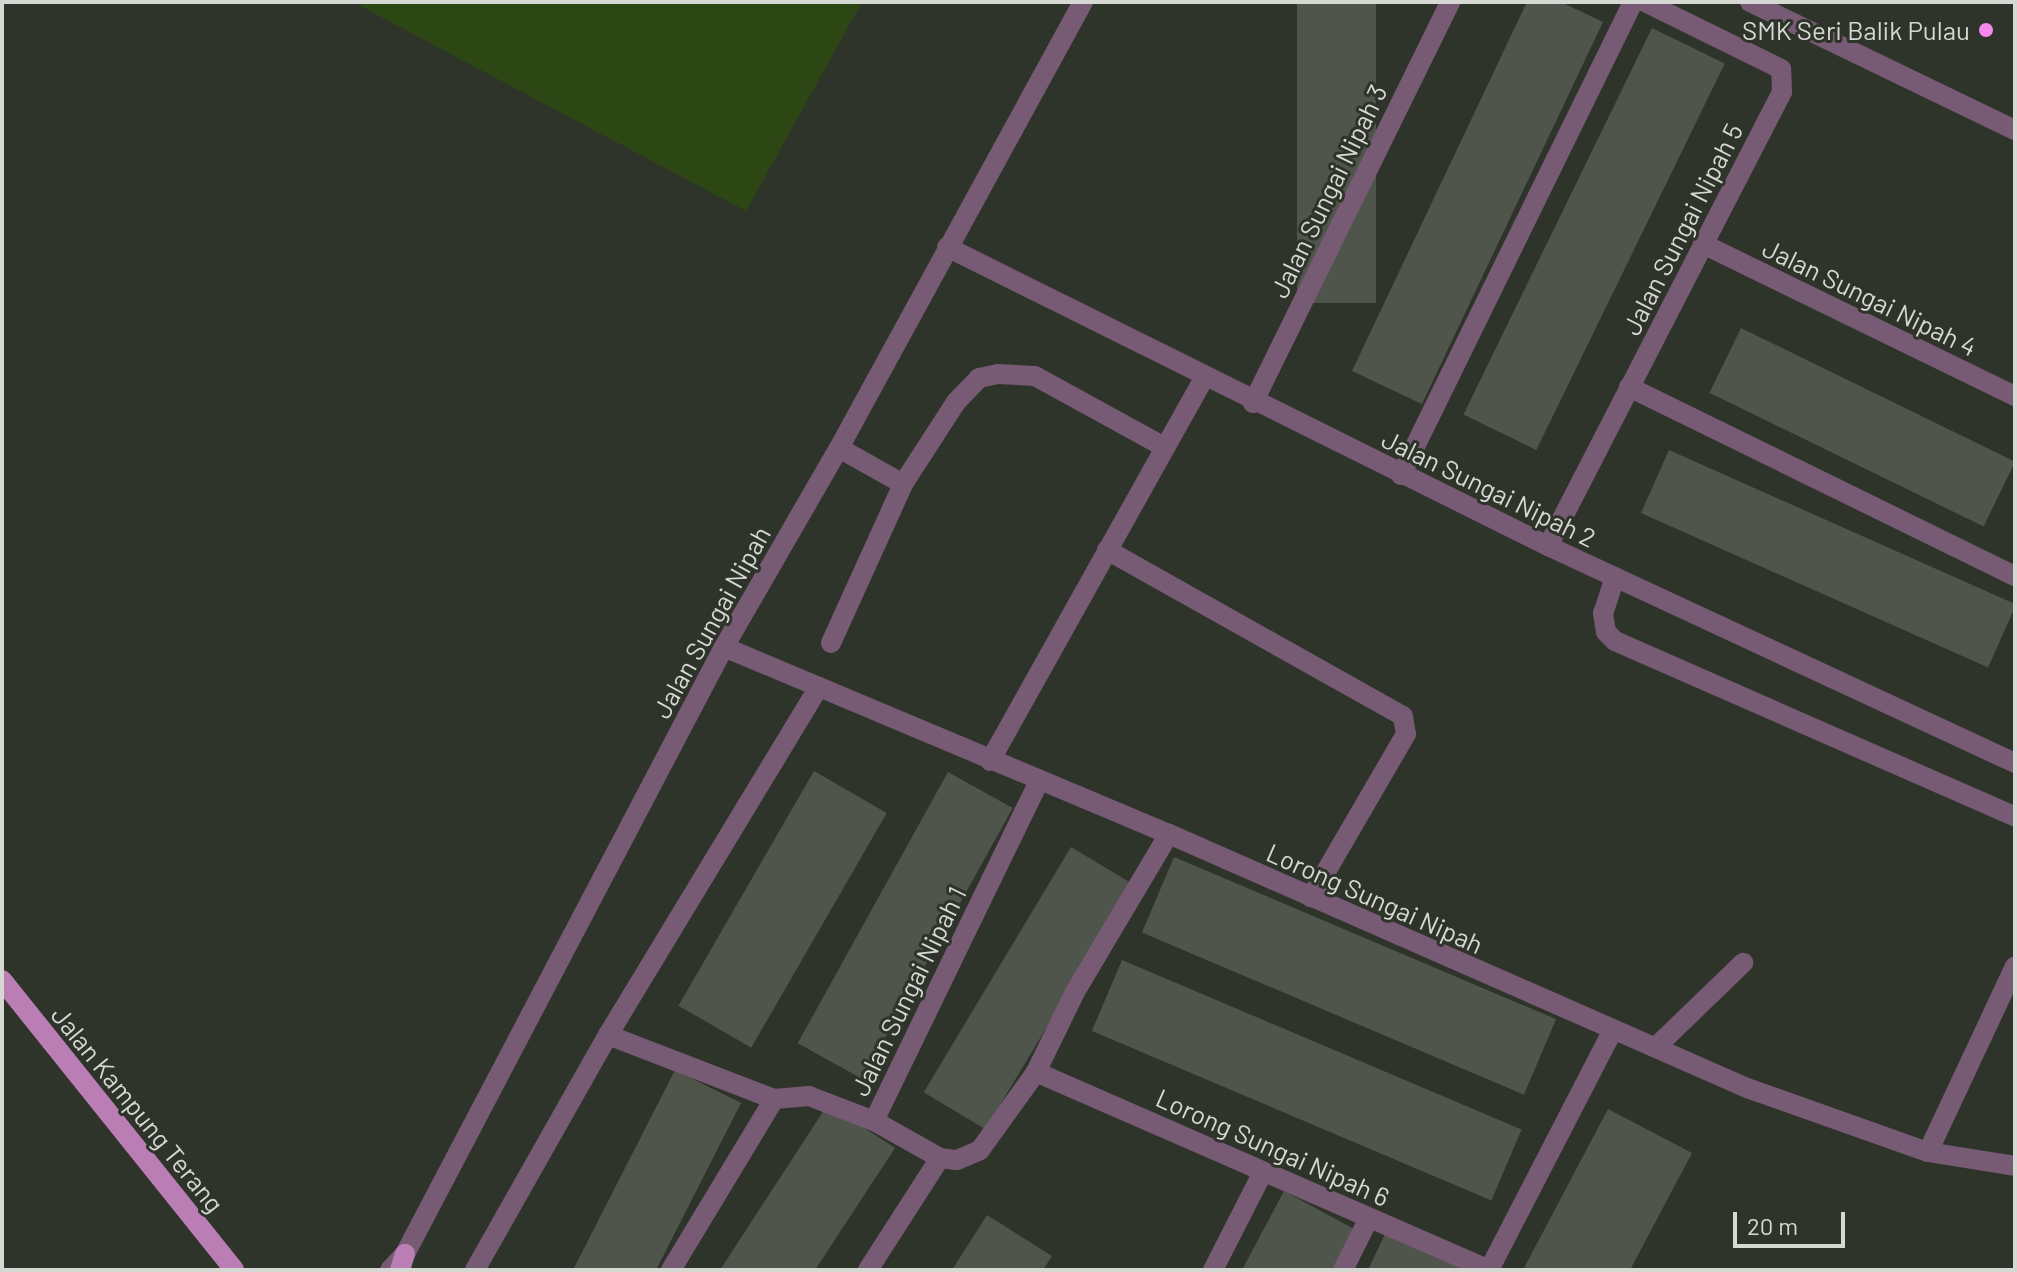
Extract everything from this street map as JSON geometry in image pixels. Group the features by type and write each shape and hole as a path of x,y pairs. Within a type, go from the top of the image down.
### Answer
{"main road":[{"name":"Jalan Kampung Terang","path":"5,991 234,1270"}],"street":[{"name":"Jalan Sungai Nipah","path":"390,1270 403,1262 724,647 839,448 1083,2"},
{"name":"Jalan Sungai Nipah 3","path":"1253,403 1450,2"},
{"path":"1401,475 1633,2"},
{"name":"Jalan Sungai Nipah 5","path":"1548,546 1782,92 1781,69 1645,2"},
{"path":"1750,2 2015,130"},
{"name":"Jalan Sungai Nipah 4","path":"1703,244 2015,396"},
{"name":"Jalan Sungai Nipah 2","path":"947,247 1401,475 2015,763"},
{"path":"831,643 903,484 970,384 998,374 1035,376 1164,447"},
{"path":"990,761 1204,378"},
{"path":"1629,387 2015,576"},
{"path":"839,448 903,484"},
{"path":"1107,550 1403,716 1406,734 1311,897"},
{"path":"1615,577 1603,613 1606,632 1615,641 2015,817"},
{"name":"Lorong Sungai Nipah","path":"724,647 1038,783 1169,834 1612,1032 1657,1046 1747,1088 1928,1152 2015,1166"},
{"path":"475,1270 608,1035 819,687"},
{"name":"Jalan Sungai Nipah 1","path":"940,1158 874,1121 1038,783"},
{"path":"868,1270 940,1158 957,1160 980,1150 1036,1072 1075,992 1169,834"},
{"path":"1657,1046 1743,963"},
{"path":"1928,1152 2015,966"},
{"path":"1489,1270 1612,1032"},
{"path":"608,1035 774,1099 809,1096 874,1121"},
{"name":"Lorong Sungai Nipah 6","path":"1036,1072 1489,1270"},
{"path":"671,1270 774,1099"},
{"path":"1213,1270 1263,1172"},
{"path":"1343,1270 1369,1218"}],"green space":[{"path":"353,2 862,2 746,211"}],"building":[{"path":"1297,2 1376,2 1376,303 1297,303"},
{"path":"1527,2 1561,2 1603,22 1422,404 1352,371"},
{"path":"1652,28 1725,64 1536,450 1464,414"},
{"path":"1741,328 2015,462 1984,526 1709,393"},
{"path":"1669,450 2015,604 1988,668 1641,513"},
{"path":"814,771 887,813 751,1048 678,1006"},
{"path":"948,772 1013,808 862,1079 798,1043"},
{"path":"1071,847 1133,884 985,1129 924,1092"},
{"path":"1174,857 1556,1019 1524,1095 1142,932"},
{"path":"1122,960 1521,1130 1491,1200 1092,1031"},
{"path":"675,1070 741,1103 656,1270 573,1270"},
{"path":"828,1104 895,1148 815,1270 720,1270"},
{"path":"1608,1109 1692,1153 1630,1270 1523,1270"},
{"path":"1284,1191 1354,1229 1333,1270 1242,1270"},
{"path":"987,1215 1052,1256 1043,1270 952,1270"},
{"path":"1387,1230 1459,1266 1457,1270 1368,1270"}],"place":[{"name":"SMK Seri Balik Pulau","path":"1986,30"}]}
